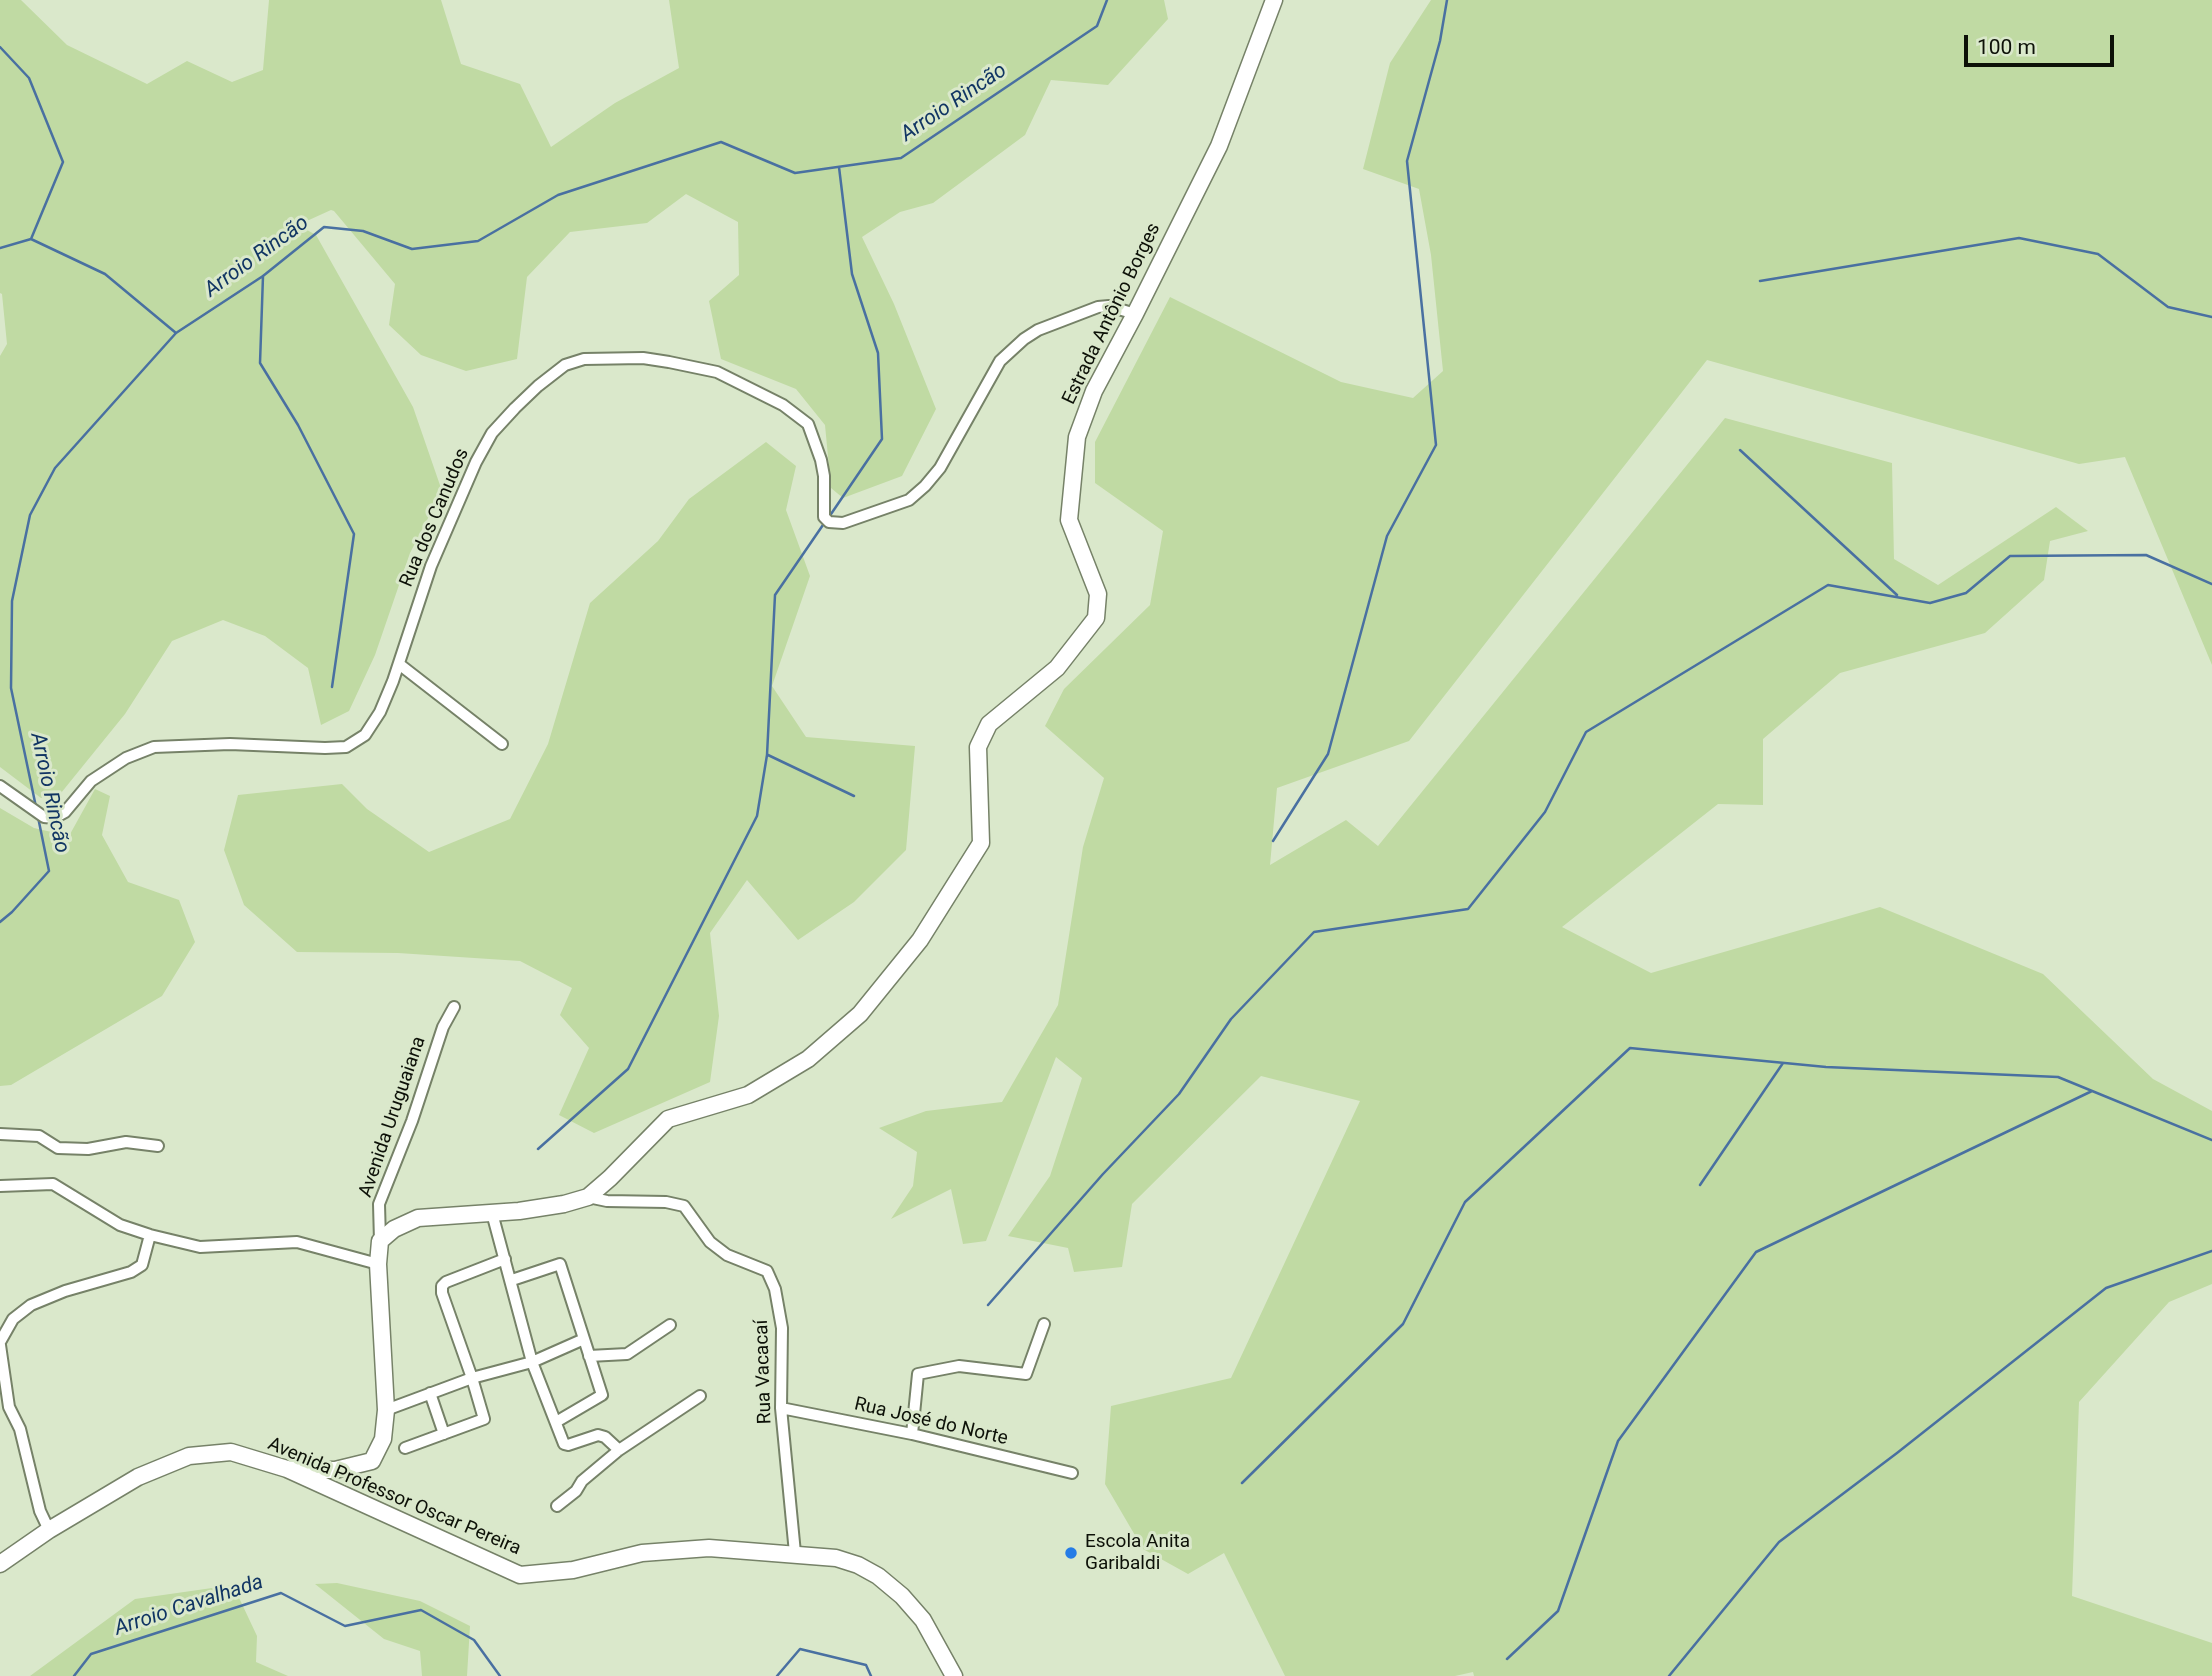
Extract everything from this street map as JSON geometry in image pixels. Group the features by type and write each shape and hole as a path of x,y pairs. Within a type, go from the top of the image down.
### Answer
{"street":[{"name":"Estrada Antônio Borges","path":"380,1241 394,1229 418,1218 553,1206 588,1197 668,1119 748,1095 808,1059 860,1014 920,940 981,843 978,747 989,724 1056,668 1096,618 1098,594 1069,520 1077,437 1094,391 1219,146 1274,0"},
{"name":"Rua dos Canudos","path":"0,786 44,817 54,818 65,812 90,781 126,758 155,747 230,744 346,747 365,735 380,712 399,664 431,566 476,461 492,433 515,408 565,365 584,359 643,358 669,362 718,372 783,405 808,424 824,477 824,517 835,524 909,500 925,486 940,468 1000,361 1024,339 1038,330 1098,307 1110,306 1135,314"},
{"path":"399,664 502,744"},
{"name":"Avenida Uruguaiana","path":"380,1241 379,1204 412,1121 443,1027 454,1007"},
{"path":"0,1134 38,1136 58,1149 88,1149 126,1142 158,1146"},
{"path":"0,1186 53,1184 120,1225 150,1236 200,1247 297,1242 377,1265"},
{"name":"Rua Vacacaí","path":"588,1197 607,1201 666,1202 684,1206 710,1242 727,1255 767,1271 775,1289 782,1328 781,1408 794,1553"},
{"path":"492,1213 532,1362 566,1445 598,1435 605,1437 619,1450"},
{"path":"49,1530 40,1511 20,1429 9,1407 0,1344 13,1319 31,1305 65,1291 131,1272 142,1265 150,1236"},
{"path":"287,1469 335,1470 372,1461 383,1439 386,1410 377,1265 380,1241"},
{"path":"405,1448 484,1419 442,1293 442,1286 446,1282 505,1259"},
{"path":"512,1280 560,1265 602,1395 556,1422"},
{"path":"912,1434 918,1374 959,1366 1026,1374 1044,1324"},
{"path":"589,1356 627,1354 670,1325"},
{"path":"386,1410 472,1378 532,1362 584,1339"},
{"path":"430,1393 444,1434"},
{"path":"557,1506 619,1450 700,1396"},
{"name":"Rua José do Norte","path":"781,1408 912,1434 1072,1473"},
{"name":"Avenida Professor Oscar Pereira","path":"0,1564 49,1530 138,1477 189,1456 231,1452 287,1469 520,1575 573,1570 642,1553 709,1548 836,1558 858,1565 878,1576 902,1596 923,1620 954,1676"}],"green space":[{"path":"0,0 21,0 67,45 147,84 187,61 232,82 263,70 269,0 441,0 461,64 520,84 551,147 615,103 679,68 669,0 1164,0 1168,19 1108,85 1051,80 1025,135 933,203 900,212 862,237 894,304 936,409 902,476 843,498 831,488 825,425 796,389 721,359 709,301 739,275 738,222 686,194 647,223 570,232 527,277 517,359 466,371 421,355 389,325 395,284 334,211 298,225 316,235 413,407 442,491 410,553 375,655 349,711 321,725 308,668 265,636 223,620 172,641 125,714 61,793 41,798 0,767 0,356 7,344 0,293"},
{"path":"1431,0 2212,0 2212,665 2125,457 2079,464 1707,360 1409,741 1277,788 1270,865 1346,820 1378,846 1725,418 1892,463 1894,559 1938,585 2056,507 2088,531 2050,541 2044,580 1985,633 1840,673 1763,739 1763,805 1718,804 1562,927 1651,973 1880,907 2043,974 2153,1079 2212,1111 2212,1284 2169,1302 2079,1402 2072,1596 2212,1643 2212,1676 1474,1676 1473,1672 1455,1676 1285,1676 1224,1553 1188,1574 1143,1549 1105,1484 1111,1406 1231,1378 1360,1101 1261,1076 1132,1204 1122,1267 1074,1272 1068,1248 1008,1236 1050,1176 1082,1078 1056,1057 986,1241 963,1244 951,1189 891,1219 913,1186 917,1152 879,1128 926,1111 1002,1102 1058,1005 1083,847 1104,778 1045,726 1064,689 1150,605 1163,531 1095,483 1095,442 1170,297 1341,382 1413,398 1443,371 1431,255 1419,189 1363,169 1390,63"},
{"path":"766,442 796,466 786,510 810,576 772,686 806,737 915,746 906,850 854,902 798,940 747,880 710,933 719,1016 710,1082 594,1133 559,1115 589,1048 560,1015 572,988 520,961 398,953 297,952 244,905 224,850 238,795 342,784 367,809 429,852 510,819 548,744 590,603 658,541 689,499"},
{"path":"95,789 110,796 102,835 128,882 179,900 195,942 162,996 11,1085 0,1086 0,808 34,828 69,836"},
{"path":"337,1583 420,1601 470,1626 467,1676 422,1676 420,1651 384,1639 315,1584"},
{"path":"233,1585 257,1636 256,1662 288,1676 30,1676 135,1599"}],"waterway":[{"name":"Arroio Rincão","path":"36,807 11,688 12,601 30,515 55,468 176,333 263,276 324,227 363,231 412,249 478,241 558,195 721,142 795,173 901,158 1097,26 1107,0"},
{"path":"1273,841 1328,754 1387,536 1436,445 1407,161 1440,41 1447,0"},
{"path":"0,47 29,78 63,162 31,239"},
{"path":"829,517 882,439 878,353 852,274 839,167"},
{"path":"1760,281 2019,238 2098,254 2168,307 2212,317"},
{"path":"0,248 31,239 105,274 176,333"},
{"path":"263,276 260,363 298,425 354,534 332,687"},
{"path":"1740,450 1897,595"},
{"path":"538,1149 628,1069 757,816 767,755 775,595 825,522"},
{"path":"988,1305 1103,1174 1179,1094 1231,1019 1314,932 1468,909 1545,812 1586,732 1828,585 1930,603 1966,593 2010,556 2146,555 2212,584"},
{"path":"768,755 854,796"},
{"name":"Arroio Rincão","path":"0,922 49,871 38,817"},
{"path":"1242,1483 1403,1324 1465,1202 1630,1048 1826,1067 2058,1077 2212,1140"},
{"path":"1700,1185 1783,1063"},
{"path":"1507,1659 1558,1611 1618,1441 1756,1252 2092,1091"},
{"path":"1669,1676 1779,1542 2106,1288 2212,1251"},
{"name":"Arroio Cavalhada","path":"74,1676 91,1654 281,1593 345,1626 421,1610 474,1640 500,1676"},
{"name":"Arroio Cavalhada","path":"777,1676 800,1649 866,1665 871,1676"}],"place":[{"name":"Escola Anita Garibaldi","path":"1071,1553"}]}
